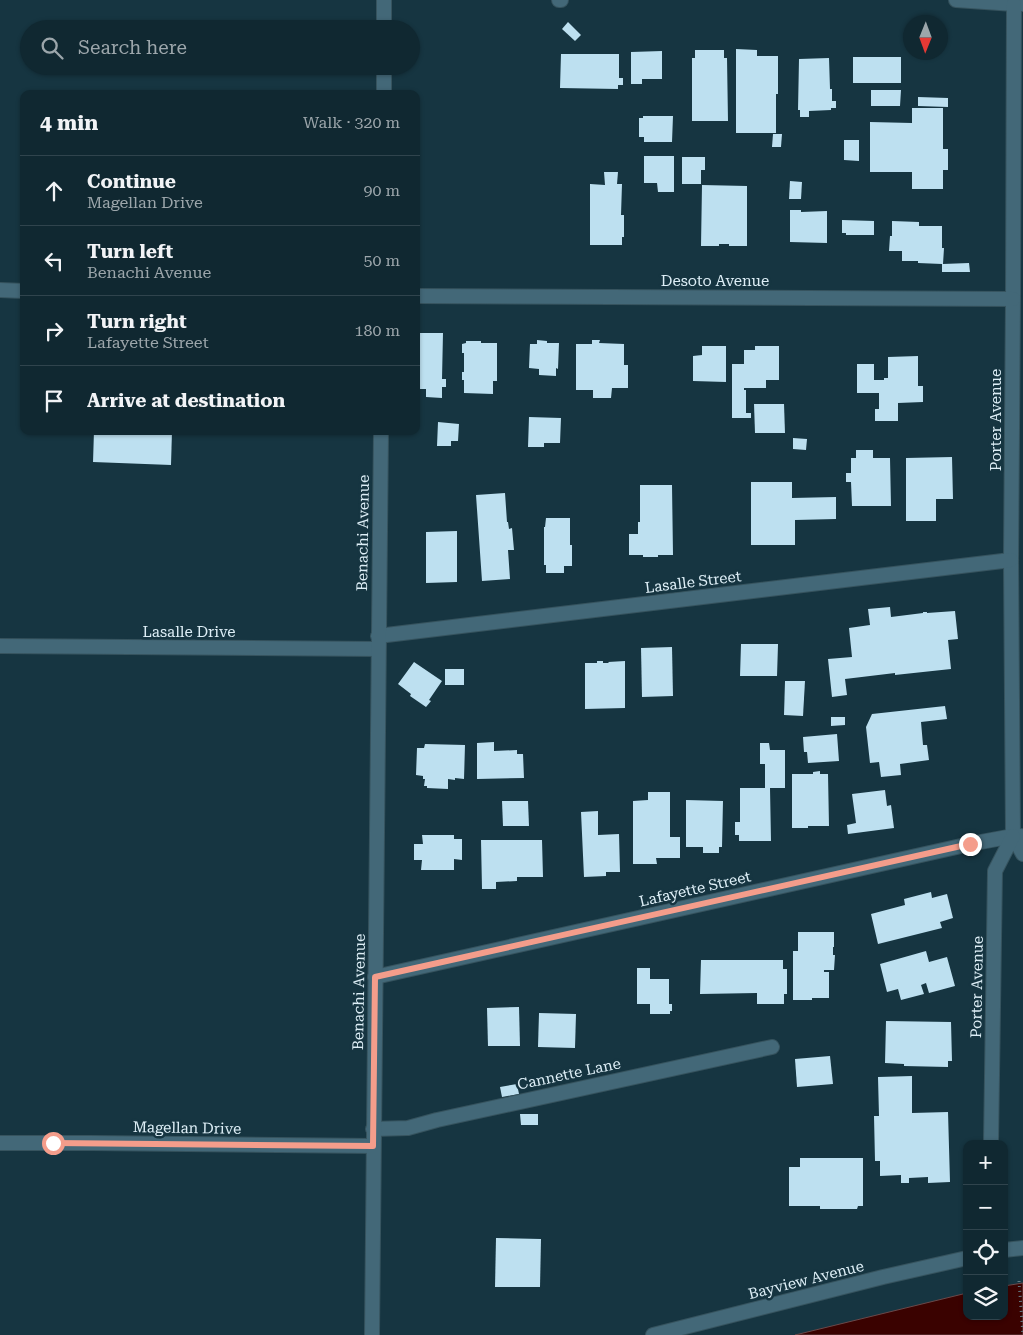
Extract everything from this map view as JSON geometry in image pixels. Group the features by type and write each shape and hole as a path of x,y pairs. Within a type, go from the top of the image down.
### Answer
{"street":[{"path":"384,0 384,20"},
{"path":"956,0 1019,4"},
{"name":"Porter Avenue","path":"1019,4 1018,218 1013,299 1017,526 1011,560 1018,836 1023,854"},
{"path":"384,75 384,90"},
{"path":"0,290 20,291"},
{"name":"Desoto Avenue","path":"420,296 1013,299"},
{"name":"Benachi Avenue","path":"372,1335 381,435"},
{"name":"Lasalle Street","path":"378,642 1011,560"},
{"name":"Lasalle Drive","path":"0,646 124,648 378,642"},
{"name":"Porter Avenue","path":"992,1140 995,871 1018,836"},
{"name":"Lafayette Street","path":"375,977 1018,836"},
{"name":"Cannette Lane","path":"373,1129 408,1128 772,1046"},
{"name":"Magellan Drive","path":"0,1143 373,1146"},
{"path":"1008,1250 1023,1248"},
{"name":"Bayview Avenue","path":"653,1335 963,1259"}],"path":[{"path":"1018,1281 1023,1335"}],"shaded area":[{"path":"1023,1283 1023,1335 795,1335 963,1294 963,1320 1008,1320 1008,1285"}],"building":[{"path":"568,22 581,35 575,41 562,29"},
{"path":"736,49 757,50 757,56 778,56 776,133 736,133"},
{"path":"695,50 724,50 724,58 727,58 728,121 692,121 692,58 695,58"},
{"path":"662,51 662,79 642,79 642,84 631,84 631,52"},
{"path":"561,54 619,54 619,78 623,78 623,85 618,85 618,89 560,88"},
{"path":"853,57 901,57 901,83 853,83"},
{"path":"829,58 830,89 832,89 832,101 836,101 836,108 809,111 809,117 800,117 800,110 798,110 799,59"},
{"path":"871,90 901,90 900,106 871,106"},
{"path":"918,97 948,98 948,107 918,106"},
{"path":"912,108 943,108 943,149 948,149 948,170 943,170 943,189 912,189 912,172 870,172 870,122 912,123"},
{"path":"643,116 673,116 672,142 644,142 644,137 639,137 639,118 643,118"},
{"path":"773,134 782,134 781,147 772,147"},
{"path":"844,140 859,140 859,161 844,160"},
{"path":"644,156 674,156 674,192 658,192 657,183 644,183"},
{"path":"682,157 705,157 705,170 701,170 701,184 682,184"},
{"path":"604,172 618,172 617,184 622,184 621,215 624,215 624,237 622,237 622,245 590,245 590,184 605,185"},
{"path":"790,181 802,182 801,199 789,199"},
{"path":"702,185 747,186 747,246 719,244 719,246 701,246"},
{"path":"790,210 801,210 801,212 827,211 827,243 790,242"},
{"path":"842,220 874,221 874,235 846,235 846,233 842,233"},
{"path":"892,221 919,222 919,226 942,226 943,264 969,263 970,272 942,272 942,264 902,261 902,251 889,251"},
{"path":"420,333 443,333 442,379 446,379 446,387 442,387 442,398 426,397 426,389 420,389"},
{"path":"537,340 547,341 547,343 559,343 556,376 539,375 539,369 529,368 530,344 537,344"},
{"path":"592,340 600,340 599,343 624,344 624,365 628,365 628,388 612,388 611,398 593,398 593,390 576,390 576,344 592,344"},
{"path":"466,341 497,343 497,381 493,381 493,394 464,393 462,372 464,372 464,353 462,353 462,344 466,343"},
{"path":"702,346 726,346 726,382 693,381 693,356 702,355"},
{"path":"755,346 779,346 779,380 766,380 766,388 744,388 746,390 746,413 751,413 751,418 732,418 732,364 744,364 744,350 755,350"},
{"path":"918,356 918,386 923,386 923,402 898,403 898,421 875,421 875,409 879,409 879,393 857,393 857,364 874,364 874,380 884,380 884,378 888,378 888,357"},
{"path":"754,404 784,404 785,433 755,433"},
{"path":"529,417 561,418 560,443 544,443 544,447 528,447"},
{"path":"438,422 459,424 458,441 451,441 451,446 437,446"},
{"path":"94,435 172,435 171,465 93,462"},
{"path":"793,438 807,439 806,450 793,449"},
{"path":"856,450 873,450 873,458 890,458 891,506 852,506 851,482 846,482 846,473 851,473 851,458 856,458"},
{"path":"952,457 953,499 936,499 936,521 906,521 906,458"},
{"path":"751,482 792,482 792,498 836,497 836,519 795,520 795,545 751,545"},
{"path":"640,485 672,485 673,555 643,557 643,555 629,555 629,534 638,534 638,522 640,522"},
{"path":"505,493 507,522 509,529 512,528 514,550 508,550 510,579 482,581 476,495"},
{"path":"546,518 570,518 572,566 564,566 564,573 546,573 546,565 544,565 544,527"},
{"path":"457,531 457,582 426,583 426,532"},
{"path":"890,607 891,617 923,612 955,611 958,639 948,640 951,669 845,679 847,695 832,697 828,659 852,657 849,628 870,625 868,609"},
{"path":"741,644 778,644 777,676 740,676"},
{"path":"672,647 673,696 642,697 641,648"},
{"path":"597,661 609,663 625,661 625,708 585,709 585,663 597,663"},
{"path":"414,662 442,681 426,707 410,696 411,694 398,684"},
{"path":"445,669 464,669 464,685 445,685"},
{"path":"785,681 805,681 803,716 784,715"},
{"path":"945,706 947,719 921,722 923,745 927,745 929,760 900,764 901,775 881,777 879,762 870,763 866,727 872,714"},
{"path":"831,717 845,717 845,725 831,726"},
{"path":"837,734 839,761 808,763 807,752 804,752 803,737"},
{"path":"494,742 494,751 517,750 517,754 523,754 524,778 477,779 477,743"},
{"path":"760,743 769,743 770,750 785,750 785,788 770,788 771,841 739,841 739,835 735,835 735,822 740,822 740,788 765,788 765,764 760,764"},
{"path":"425,744 465,745 464,779 448,779 448,789 427,788 427,786 424,786 425,779 423,779 423,776 416,775 417,748 424,748"},
{"path":"820,771 820,774 828,774 829,826 792,828 792,774 813,774 813,772"},
{"path":"885,790 887,806 891,805 894,828 848,834 847,825 856,823 852,794"},
{"path":"648,792 670,792 670,837 680,837 680,858 656,858 657,864 633,864 633,801 648,800"},
{"path":"686,800 723,801 722,847 719,847 719,853 703,853 703,847 686,847"},
{"path":"502,801 528,801 529,826 503,826"},
{"path":"598,811 598,835 619,834 620,872 606,872 606,876 584,877 581,812"},
{"path":"422,835 454,835 454,839 462,839 462,860 454,859 454,870 421,870 422,860 414,860 414,844 423,844"},
{"path":"481,840 542,840 543,877 517,877 517,881 496,882 496,889 482,889"},
{"path":"931,892 932,898 947,894 953,918 940,922 942,928 878,944 871,914 905,905 904,899"},
{"path":"798,932 834,932 834,970 824,970 824,972 829,972 829,998 793,1000 793,951 798,951"},
{"path":"926,951 929,962 947,957 955,986 929,993 926,983 921,985 924,994 901,1000 898,989 887,992 880,964"},
{"path":"701,960 783,960 783,969 787,969 787,994 784,994 784,1004 757,1004 757,993 700,994"},
{"path":"637,968 650,968 650,979 669,979 669,1004 672,1004 670,1014 650,1014 650,1004 637,1004"},
{"path":"519,1007 520,1046 488,1046 487,1008"},
{"path":"539,1013 576,1014 575,1048 538,1047"},
{"path":"886,1021 951,1022 952,1061 948,1061 948,1067 904,1066 904,1064 885,1063"},
{"path":"830,1056 833,1084 797,1087 795,1059"},
{"path":"912,1076 912,1113 948,1112 950,1182 928,1183 928,1177 909,1178 909,1183 901,1183 901,1175 880,1176 880,1161 875,1161 874,1116 879,1116 878,1077"},
{"path":"517,1084 519,1094 502,1097 500,1087"},
{"path":"520,1114 538,1114 538,1125 521,1125"},
{"path":"800,1158 863,1158 863,1206 858,1206 857,1209 820,1209 820,1206 789,1206 789,1167 800,1167"},
{"path":"496,1238 541,1239 540,1287 495,1287"}],"route":[{"path":"53,1143 373,1146 375,977 970,844"}]}
